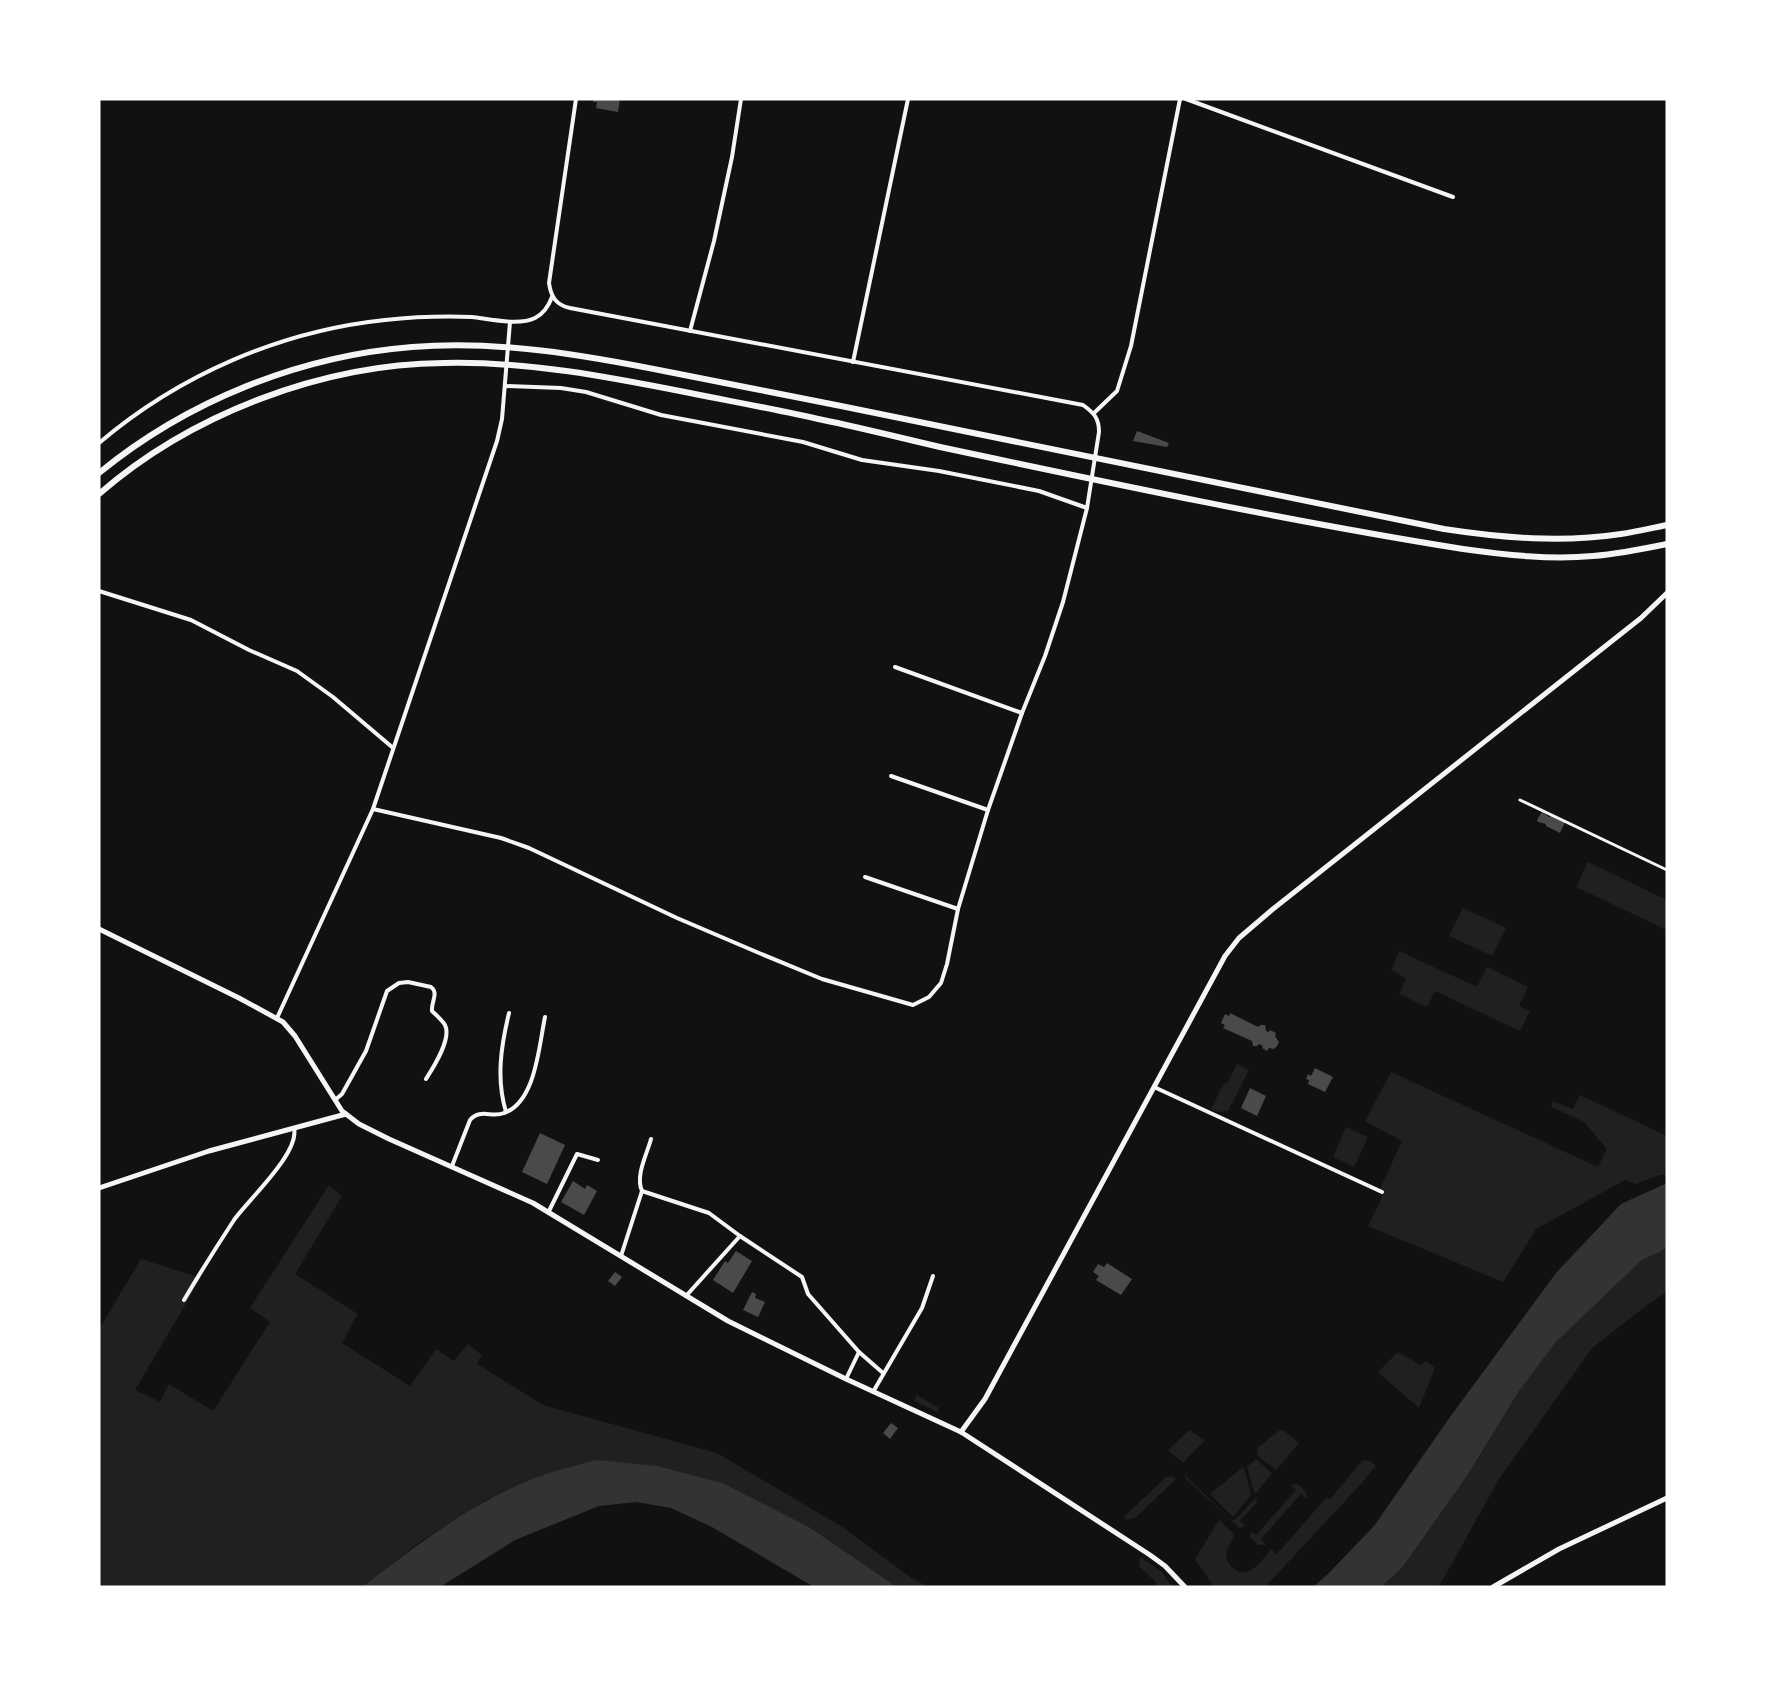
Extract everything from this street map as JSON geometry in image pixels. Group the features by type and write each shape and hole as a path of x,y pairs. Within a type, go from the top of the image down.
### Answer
{"main road":[{"path":"99,473 148,437 180,418 234,392 287,372 321,362 411,347 500,346 564,352 637,365 1444,529 1527,539 1622,534 1667,525"},
{"path":"99,494 158,450 225,414 263,398 355,372 394,366 499,363 561,369 642,383 1092,478 1435,545 1495,554 1560,557 1594,556 1667,544"}],"street":[{"path":"99,443 147,406 191,379 237,358 285,341 333,328 386,320 472,317 510,322 535,318 549,305 552,296 550,278 576,99"},
{"path":"690,331 714,242 732,157 741,99"},
{"path":"853,362 908,99"},
{"path":"1094,413 1117,391 1131,346 1180,99"},
{"path":"1186,99 1453,197"},
{"path":"373,809 501,838 529,848 678,918 822,979 914,1005 929,997 940,983 947,963 958,909 988,810 1063,602 1087,508 1096,459 1099,422 1094,413 1083,405 570,308 559,304 552,296"},
{"path":"277,1018 373,809 497,441 502,420 510,322"},
{"path":"505,386 561,388 586,392 661,415 802,442 862,460 939,471 1039,491 1087,508"},
{"path":"99,591 191,620 249,650 297,671 333,697 392,747"},
{"path":"961,1432 985,1399 1225,956 1239,938 1641,618 1667,593"},
{"path":"895,667 1022,713"},
{"path":"891,776 988,810"},
{"path":"1520,800 1667,870"},
{"path":"865,877 958,909"},
{"path":"99,929 277,1018 295,1036 334,1100 359,1124 549,1211 728,1321 961,1432 1166,1566 1185,1587"},
{"path":"334,1100 342,1094 366,1051 387,991 399,983 408,982 431,987 435,993 432,1011 446,1030 441,1053 426,1079"},
{"path":"506,1112 500,1065 509,1013"},
{"path":"452,1166 474,1115 502,1114 515,1108 522,1101 535,1068 545,1017"},
{"path":"1154,1087 1382,1192"},
{"path":"99,1188 209,1151 346,1114"},
{"path":"184,1299 236,1218 279,1166 294,1142 294,1128"},
{"path":"621,1256 642,1191 639,1185 641,1171 651,1138"},
{"path":"549,1211 576,1154 598,1160"},
{"path":"642,1191 710,1213 802,1277 808,1294 859,1352 883,1373"},
{"path":"686,1297 740,1236"},
{"path":"873,1392 922,1308 933,1276"},
{"path":"846,1379 859,1352"},
{"path":"1493,1587 1559,1549 1667,1498"}],"shaded area":[{"path":"1588,862 1667,900 1667,930 1576,887"},
{"path":"1463,908 1506,928 1492,956 1449,936"},
{"path":"1399,951 1477,987 1487,967 1528,987 1519,1006 1530,1011 1520,1031 1435,991 1427,1007 1399,994 1406,978 1391,970"},
{"path":"1237,1064 1249,1070 1228,1111 1217,1112 1211,1109"},
{"path":"1391,1072 1598,1167 1607,1149 1584,1122 1551,1107 1553,1101 1573,1109 1580,1095 1667,1136 1667,1175 1660,1175 1635,1184 1625,1180 1536,1229 1503,1282 1368,1226 1382,1198 1380,1189 1402,1141 1365,1121"},
{"path":"1346,1127 1368,1137 1354,1167 1333,1157"},
{"path":"1667,1183 1667,1245 1662,1251 1642,1260 1556,1342 1519,1391 1467,1476 1402,1568 1381,1587 1313,1587 1374,1526 1450,1417 1556,1273 1621,1204"},
{"path":"329,1185 342,1196 295,1274 358,1314 342,1343 410,1386 436,1349 454,1361 468,1344 482,1355 477,1364 543,1405 717,1453 844,1528 913,1579 929,1587 897,1587 809,1527 542,1475 490,1498 421,1541 362,1587 99,1587 99,1329 141,1259 201,1278 135,1390 160,1402 169,1384 213,1411 270,1322 250,1308"},
{"path":"1667,1245 1667,1292 1592,1348 1499,1479 1438,1587 1381,1587 1402,1568 1467,1476 1519,1391 1556,1342 1642,1260 1662,1251"},
{"path":"1398,1352 1421,1365 1426,1361 1435,1368 1419,1408 1378,1372"},
{"path":"917,1395 939,1408 937,1412 914,1401"},
{"path":"1189,1430 1205,1440 1183,1463 1168,1450"},
{"path":"1280,1430 1299,1443 1276,1470 1258,1456 1257,1448"},
{"path":"1256,1459 1272,1473 1256,1493 1247,1467"},
{"path":"596,1460 657,1466 722,1483 809,1527 897,1587 814,1587 712,1527 671,1508 636,1502 599,1506 515,1540 440,1587 362,1587 448,1524 494,1497 543,1475"},
{"path":"1363,1460 1370,1461 1376,1466 1265,1587 1214,1587 1195,1559 1219,1520 1234,1534 1226,1553 1228,1563 1239,1571 1250,1571 1271,1549 1277,1554 1326,1498 1330,1499"},
{"path":"1244,1468 1251,1495 1234,1516 1211,1493"},
{"path":"1185,1475 1231,1520 1235,1520 1255,1499 1258,1501 1240,1521 1245,1526 1240,1528 1233,1522 1186,1479"},
{"path":"1166,1477 1176,1479 1136,1517 1127,1520 1124,1517"},
{"path":"1294,1484 1303,1488 1307,1498 1301,1494 1261,1539 1266,1545 1258,1545 1250,1537 1251,1531 1256,1535 1296,1490 1291,1486"},
{"path":"1140,1557 1162,1572 1172,1587 1159,1587 1139,1566"}],"building":[{"path":"594,99 620,99 618,112 596,108 597,102 593,102"},
{"path":"1137,431 1169,443 1167,447 1133,441"},
{"path":"1542,812 1565,822 1560,833 1538,822"},
{"path":"1230,1013 1258,1027 1265,1025 1266,1031 1276,1033 1275,1036 1279,1042 1277,1046 1267,1051 1262,1048 1263,1046 1259,1044 1253,1046 1252,1041 1223,1028 1225,1025 1221,1023 1225,1014 1229,1016"},
{"path":"1315,1068 1333,1077 1325,1092 1308,1084 1309,1080 1306,1079 1308,1074 1311,1076"},
{"path":"1250,1088 1266,1096 1257,1116 1241,1108"},
{"path":"540,1133 565,1145 547,1184 522,1172"},
{"path":"573,1181 585,1189 587,1185 597,1191 584,1215 561,1202"},
{"path":"736,1251 752,1261 733,1293 713,1280 725,1261 728,1263"},
{"path":"1107,1263 1132,1279 1121,1295 1096,1280 1099,1276 1093,1272 1098,1264 1104,1267"},
{"path":"615,1272 622,1277 615,1286 608,1281"},
{"path":"752,1292 756,1294 755,1298 765,1302 758,1317 743,1310"},
{"path":"891,1423 898,1428 890,1439 883,1433"}]}
